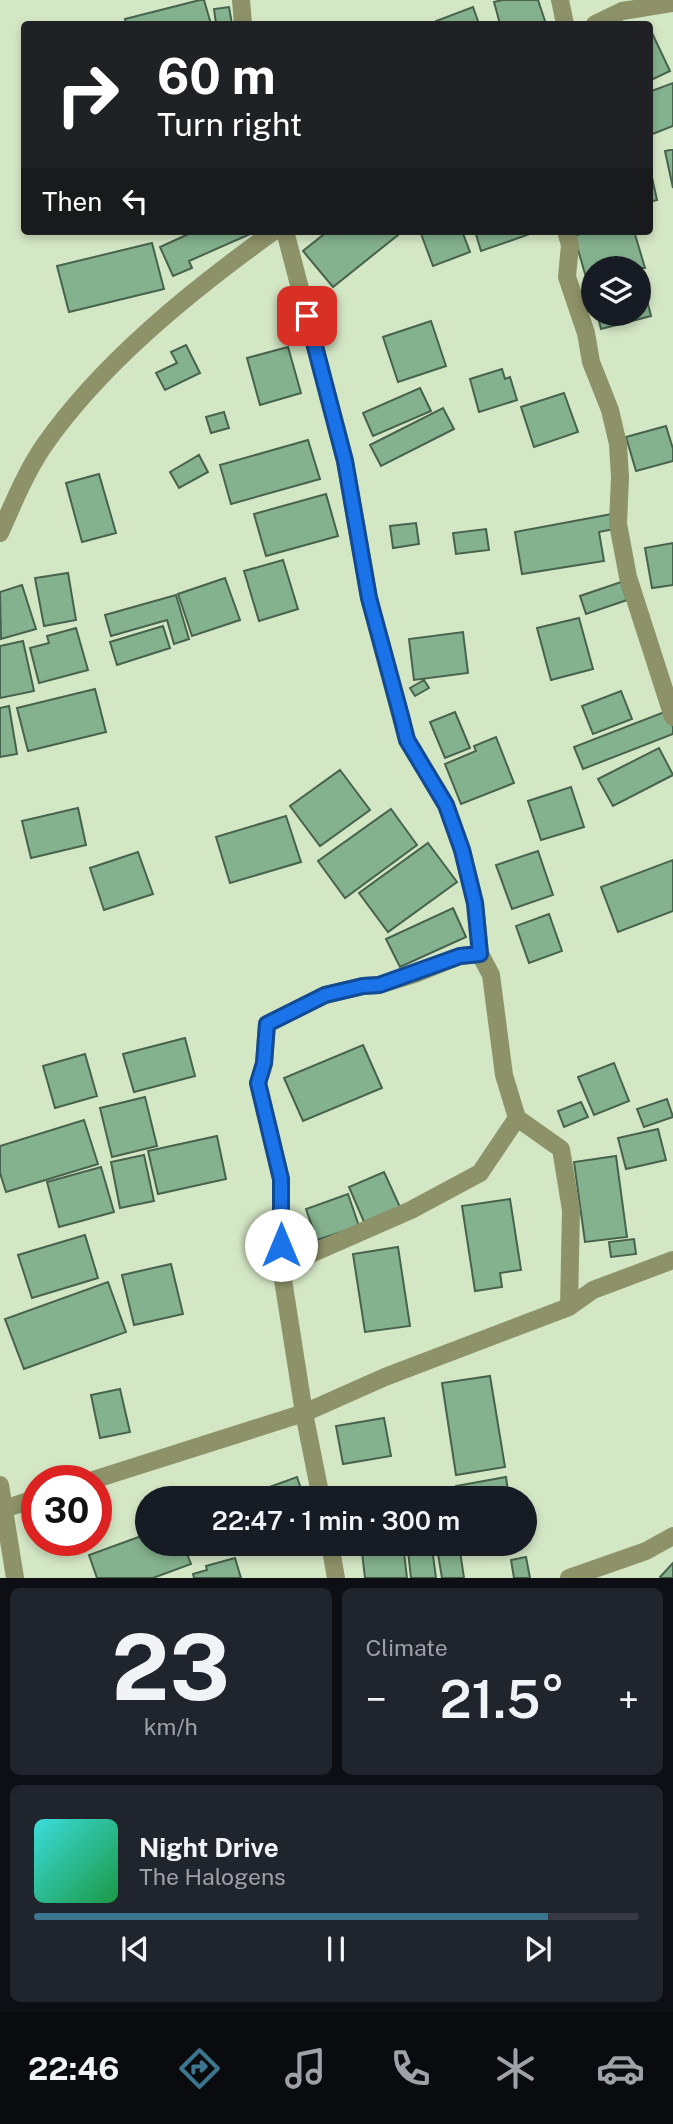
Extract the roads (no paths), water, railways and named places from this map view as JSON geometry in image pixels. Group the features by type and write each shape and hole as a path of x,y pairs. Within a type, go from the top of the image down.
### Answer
{"street":[{"path":"241,0 243,21"},
{"path":"560,0 564,21"},
{"path":"601,21 622,11 673,2"},
{"path":"0,533 20,487 44,446 93,386 147,332 268,235"},
{"path":"286,235 345,461 369,598 407,740 446,805 462,850 475,903 480,954 491,975 504,1075 517,1118 561,1149 571,1210 569,1307"},
{"path":"567,235 570,245 567,277 586,333 592,362 610,410 618,444 618,524 628,577 673,717"},
{"path":"319,1486 281,1267 281,1179 258,1083 264,1063 267,1024 325,995 379,985 460,956 480,954"},
{"path":"281,1267 411,1210 480,1174 517,1118"},
{"path":"112,1474 304,1413 385,1377 569,1307 593,1290 673,1260"},
{"path":"0,1485 15,1578"},
{"path":"4,1509 21,1504"},
{"path":"569,1578 646,1551 673,1536"},
{"path":"332,1556 336,1578"}]}
